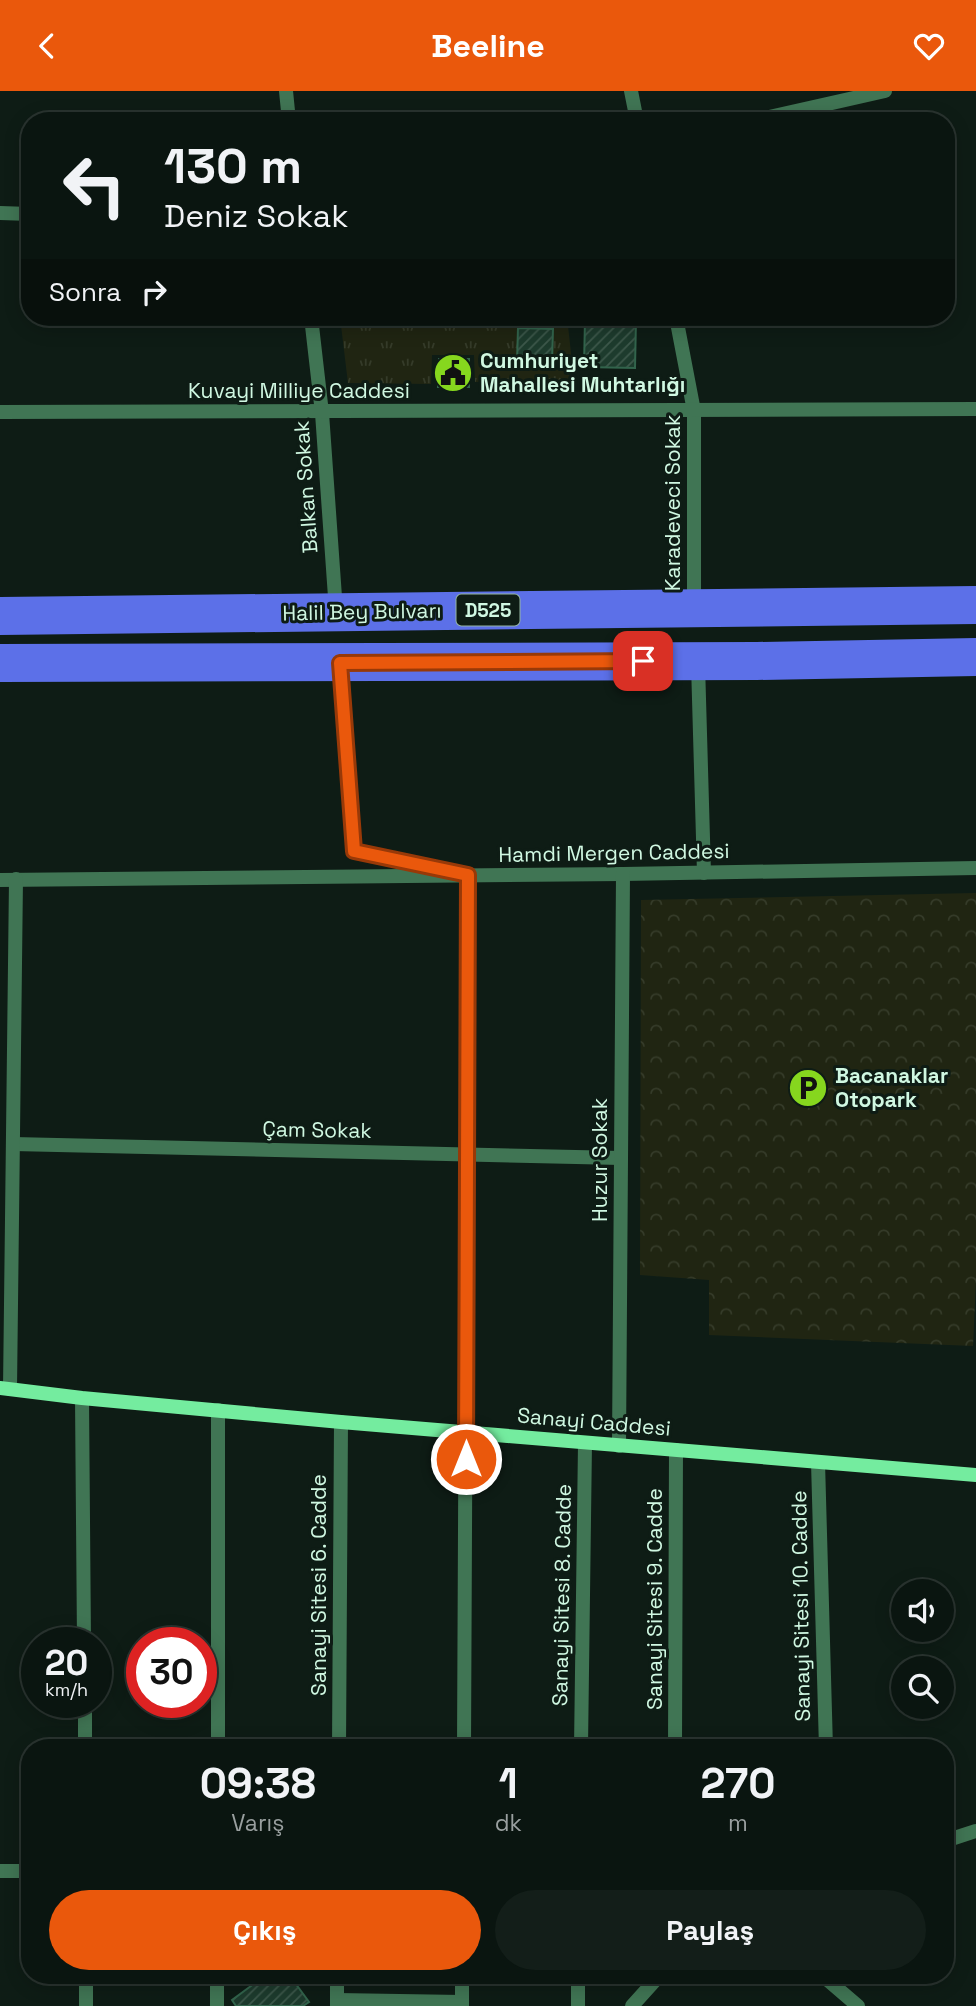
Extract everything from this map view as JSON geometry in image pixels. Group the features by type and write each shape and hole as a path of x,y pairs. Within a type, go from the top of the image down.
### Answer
{"highway":[{"name":"Halil Bey Bulvarı","path":"0,616 976,605"},
{"path":"0,663 698,661 976,657"}],"street":[{"path":"286,91 288,112"},
{"path":"631,91 635,112"},
{"path":"792,112 885,91"},
{"path":"0,213 21,214"},
{"name":"Balkan Sokak","path":"312,326 322,413 337,613"},
{"name":"Karadeveci Sokak","path":"678,326 694,411 694,608"},
{"name":"Kuvayi Milliye Caddesi","path":"0,412 976,409"},
{"path":"698,661 704,873"},
{"path":"340,663 354,851 468,875 464,1739"},
{"name":"Hamdi Mergen Caddesi","path":"0,880 976,868"},
{"name":"Huzur Sokak","path":"619,1445 622,874"},
{"path":"5,1389 13,1144 16,879"},
{"name":"Çam Sokak","path":"13,1144 621,1158"},
{"name":"Sanayi Caddesi","path":"5,1389 341,1422 976,1475"},
{"path":"82,1398 84,1627"},
{"path":"218,1410 218,1739"},
{"name":"Sanayi Sitesi 6. Cadde","path":"339,1739 341,1422"},
{"name":"Sanayi Sitesi 8. Cadde","path":"581,1739 585,1443"},
{"name":"Sanayi Sitesi 9. Cadde","path":"675,1739 676,1450"},
{"name":"Sanayi Sitesi 10. Cadde","path":"818,1462 826,1739"},
{"path":"85,1718 85,1739"},
{"path":"954,1838 976,1831"},
{"path":"0,1871 21,1871"},
{"path":"86,1984 86,2006"},
{"path":"217,1984 217,2006"},
{"path":"337,1984 337,2003 462,2004 462,1984"},
{"path":"578,1984 578,2006"},
{"path":"632,2006 652,1984"},
{"path":"832,1984 858,2006"}],"green space":[{"path":"341,326 568,326 574,380 475,382 474,355 432,355 431,384 348,383"},
{"name":"Bacanaklar Otopark","path":"976,893 976,1280 973,1346 709,1335 709,1280 640,1275 641,900"}],"building":[{"path":"585,326 636,326 635,368 584,367"},
{"path":"518,328 553,329 552,362 517,362"},
{"name":"Cumhuriyet Mahallesi Muhtarlığı","path":"439,359 469,359 469,387 438,387"},
{"path":"254,1984 296,1984 309,2002 303,2006 236,2006 232,2000"}],"place":[{"name":"Cumhuriyet Mahallesi Muhtarlığı","path":"453,373"},
{"name":"Bacanaklar Otopark","path":"808,1088"}],"route":[{"path":"466,1459 468,875 354,851 340,663 643,661"}]}
